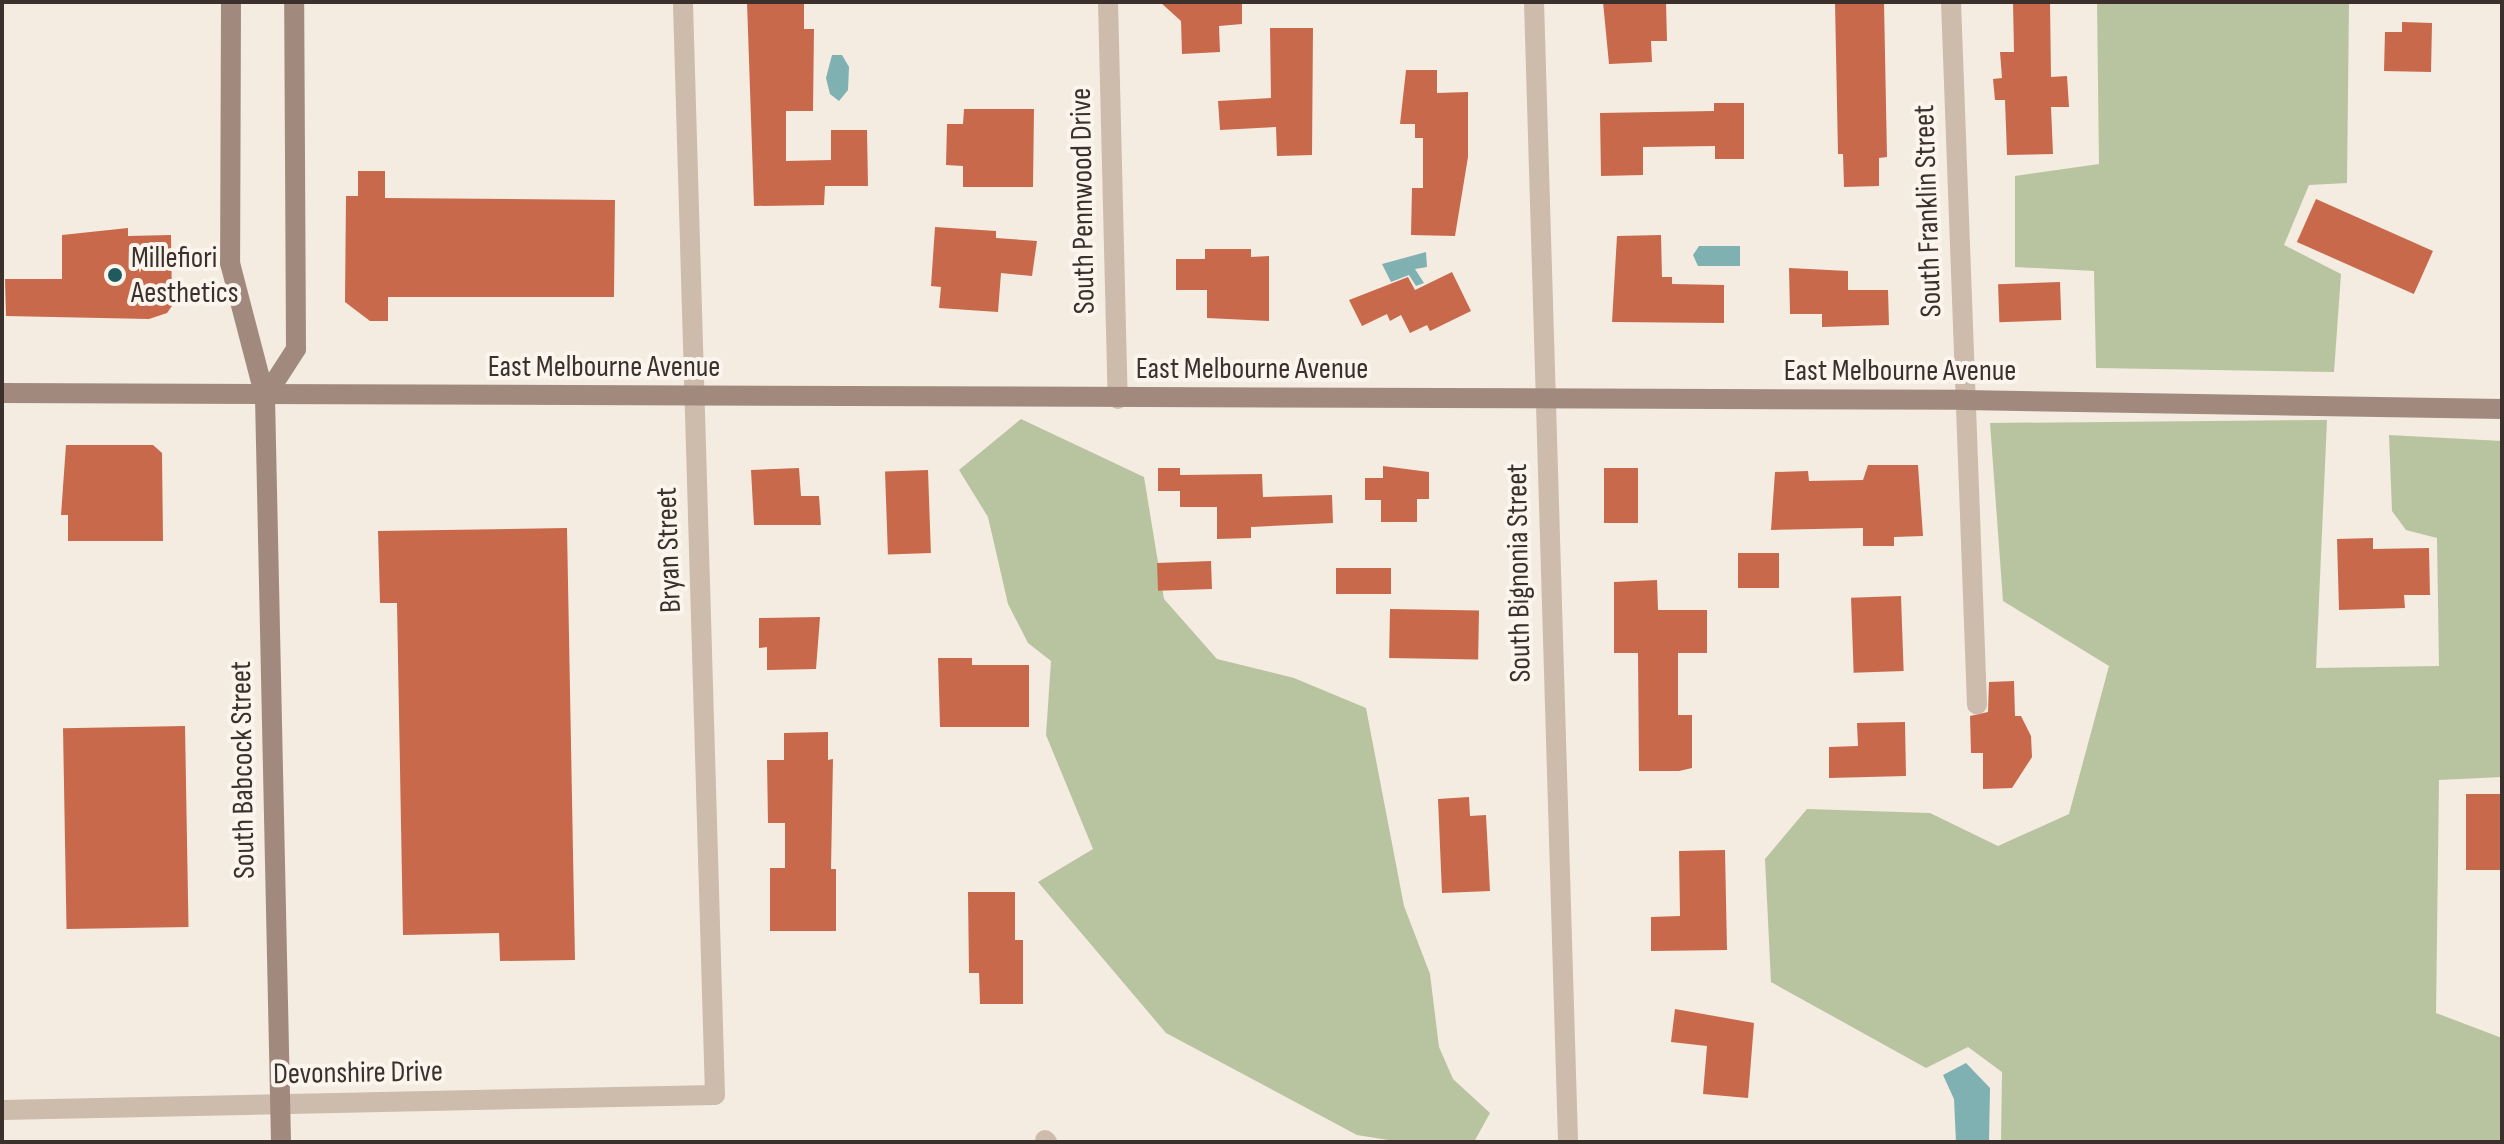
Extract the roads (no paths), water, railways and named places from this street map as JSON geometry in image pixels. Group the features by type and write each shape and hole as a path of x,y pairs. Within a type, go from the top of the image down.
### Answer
{"street":[{"name":"South Babcock Street","path":"231,2 230,263 265,397 281,1142"},
{"path":"265,397 296,349 294,2"},
{"name":"Bryan Street","path":"683,2 715,1095"},
{"name":"South Pennwood Drive","path":"1108,2 1118,399"},
{"name":"South Bignonia Street","path":"1534,2 1568,1142"},
{"name":"South Franklin Street","path":"1951,2 1977,705"},
{"name":"East Melbourne Avenue","path":"2,393 265,397 1964,400 2502,409"},
{"name":"Devonshire Drive","path":"2,1110 715,1095"}],"water":[{"path":"832,55 842,55 849,67 848,90 839,101 830,94 826,78"},
{"path":"1699,246 1740,246 1740,266 1698,266 1693,255"},
{"path":"1426,252 1427,267 1415,269 1424,283 1416,286 1409,275 1391,282 1382,264"},
{"path":"1966,1063 1990,1088 1989,1142 1956,1142 1954,1099 1943,1075"}],"place":[{"name":"Millefiori Aesthetics","path":"115,275"}]}
